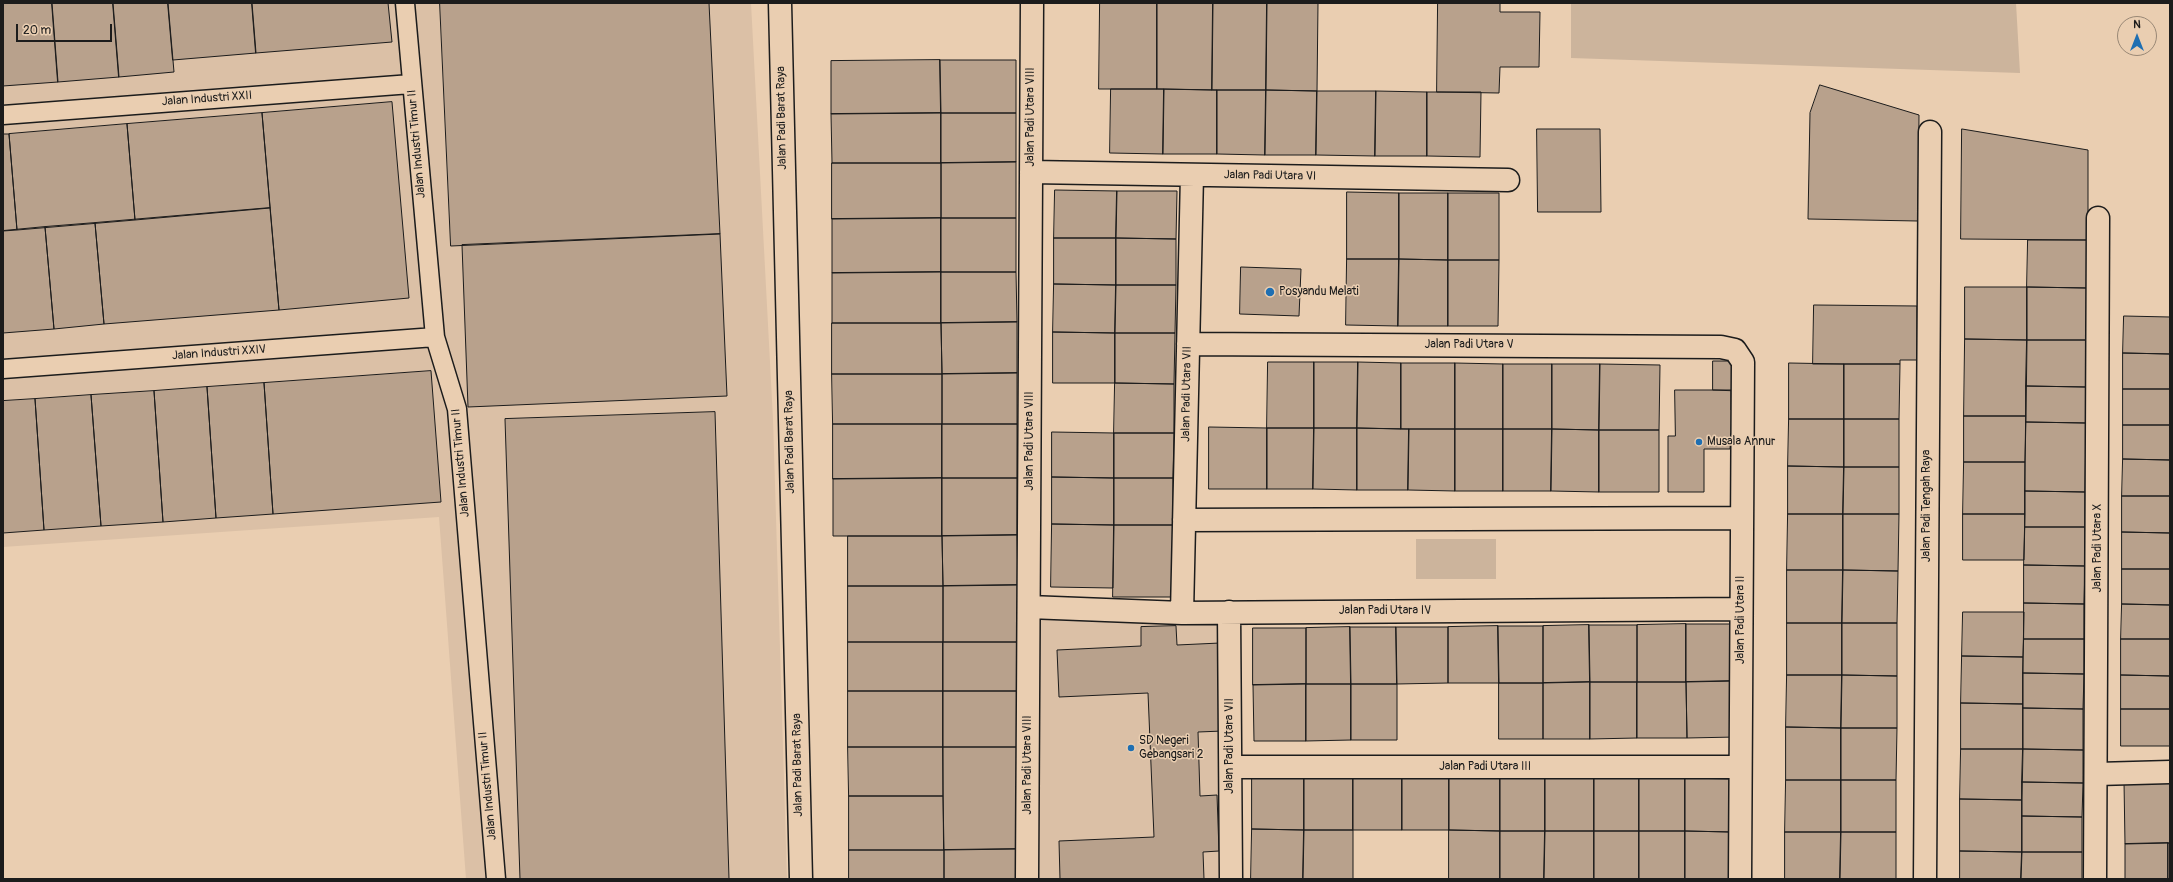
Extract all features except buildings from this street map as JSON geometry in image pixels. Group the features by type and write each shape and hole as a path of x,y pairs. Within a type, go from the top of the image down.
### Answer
{"street":[{"name":"Jalan Padi Utara VIII","path":"1027,879 1032,3"},
{"name":"Jalan Padi Barat Raya","path":"780,4 801,879"},
{"name":"Jalan Padi Tengah Raya","path":"1925,879 1930,132"},
{"name":"Jalan Padi Utara VI","path":"1031,172 1508,180"},
{"name":"Jalan Padi Utara VII","path":"1182,613 1192,175"},
{"name":"Jalan Padi Utara X","path":"2095,879 2097,774 2098,218"},
{"name":"Jalan Padi Utara V","path":"1188,344 1721,347 1735,350 1742,362"},
{"name":"Jalan Padi Utara II","path":"1740,879 1740,518 1742,362"},
{"path":"1184,520 1740,518"},
{"name":"Jalan Padi Utara IV","path":"1028,607 1182,613 1741,609"},
{"name":"Jalan Padi Utara VII","path":"1230,612 1231,879"},
{"name":"Jalan Padi Utara III","path":"1231,767 1740,767"},
{"path":"2097,774 2170,772"}],"lane":[{"name":"Jalan Industri Timur II","path":"405,3 411,84 435,337 457,408 496,879"},
{"name":"Jalan Industri XXII","path":"3,115 411,84"},
{"name":"Jalan Industri XXIV","path":"3,369 435,337"}],"shaded area":[{"path":"3,3 751,3 773,419 787,879 466,879 439,517 3,547"},
{"path":"1571,3 2016,3 2020,73 1571,58"},
{"path":"1416,539 1496,539 1496,579 1416,579"},
{"name":"SD Negeri Gebangsari 2","path":"1035,616 1224,618 1229,879 1035,879"}],"place":[{"name":"Posyandu Melati","path":"1270,292"},
{"name":"Musala Annur","path":"1699,442"},
{"name":"SD Negeri Gebangsari 2","path":"1131,748"}]}
